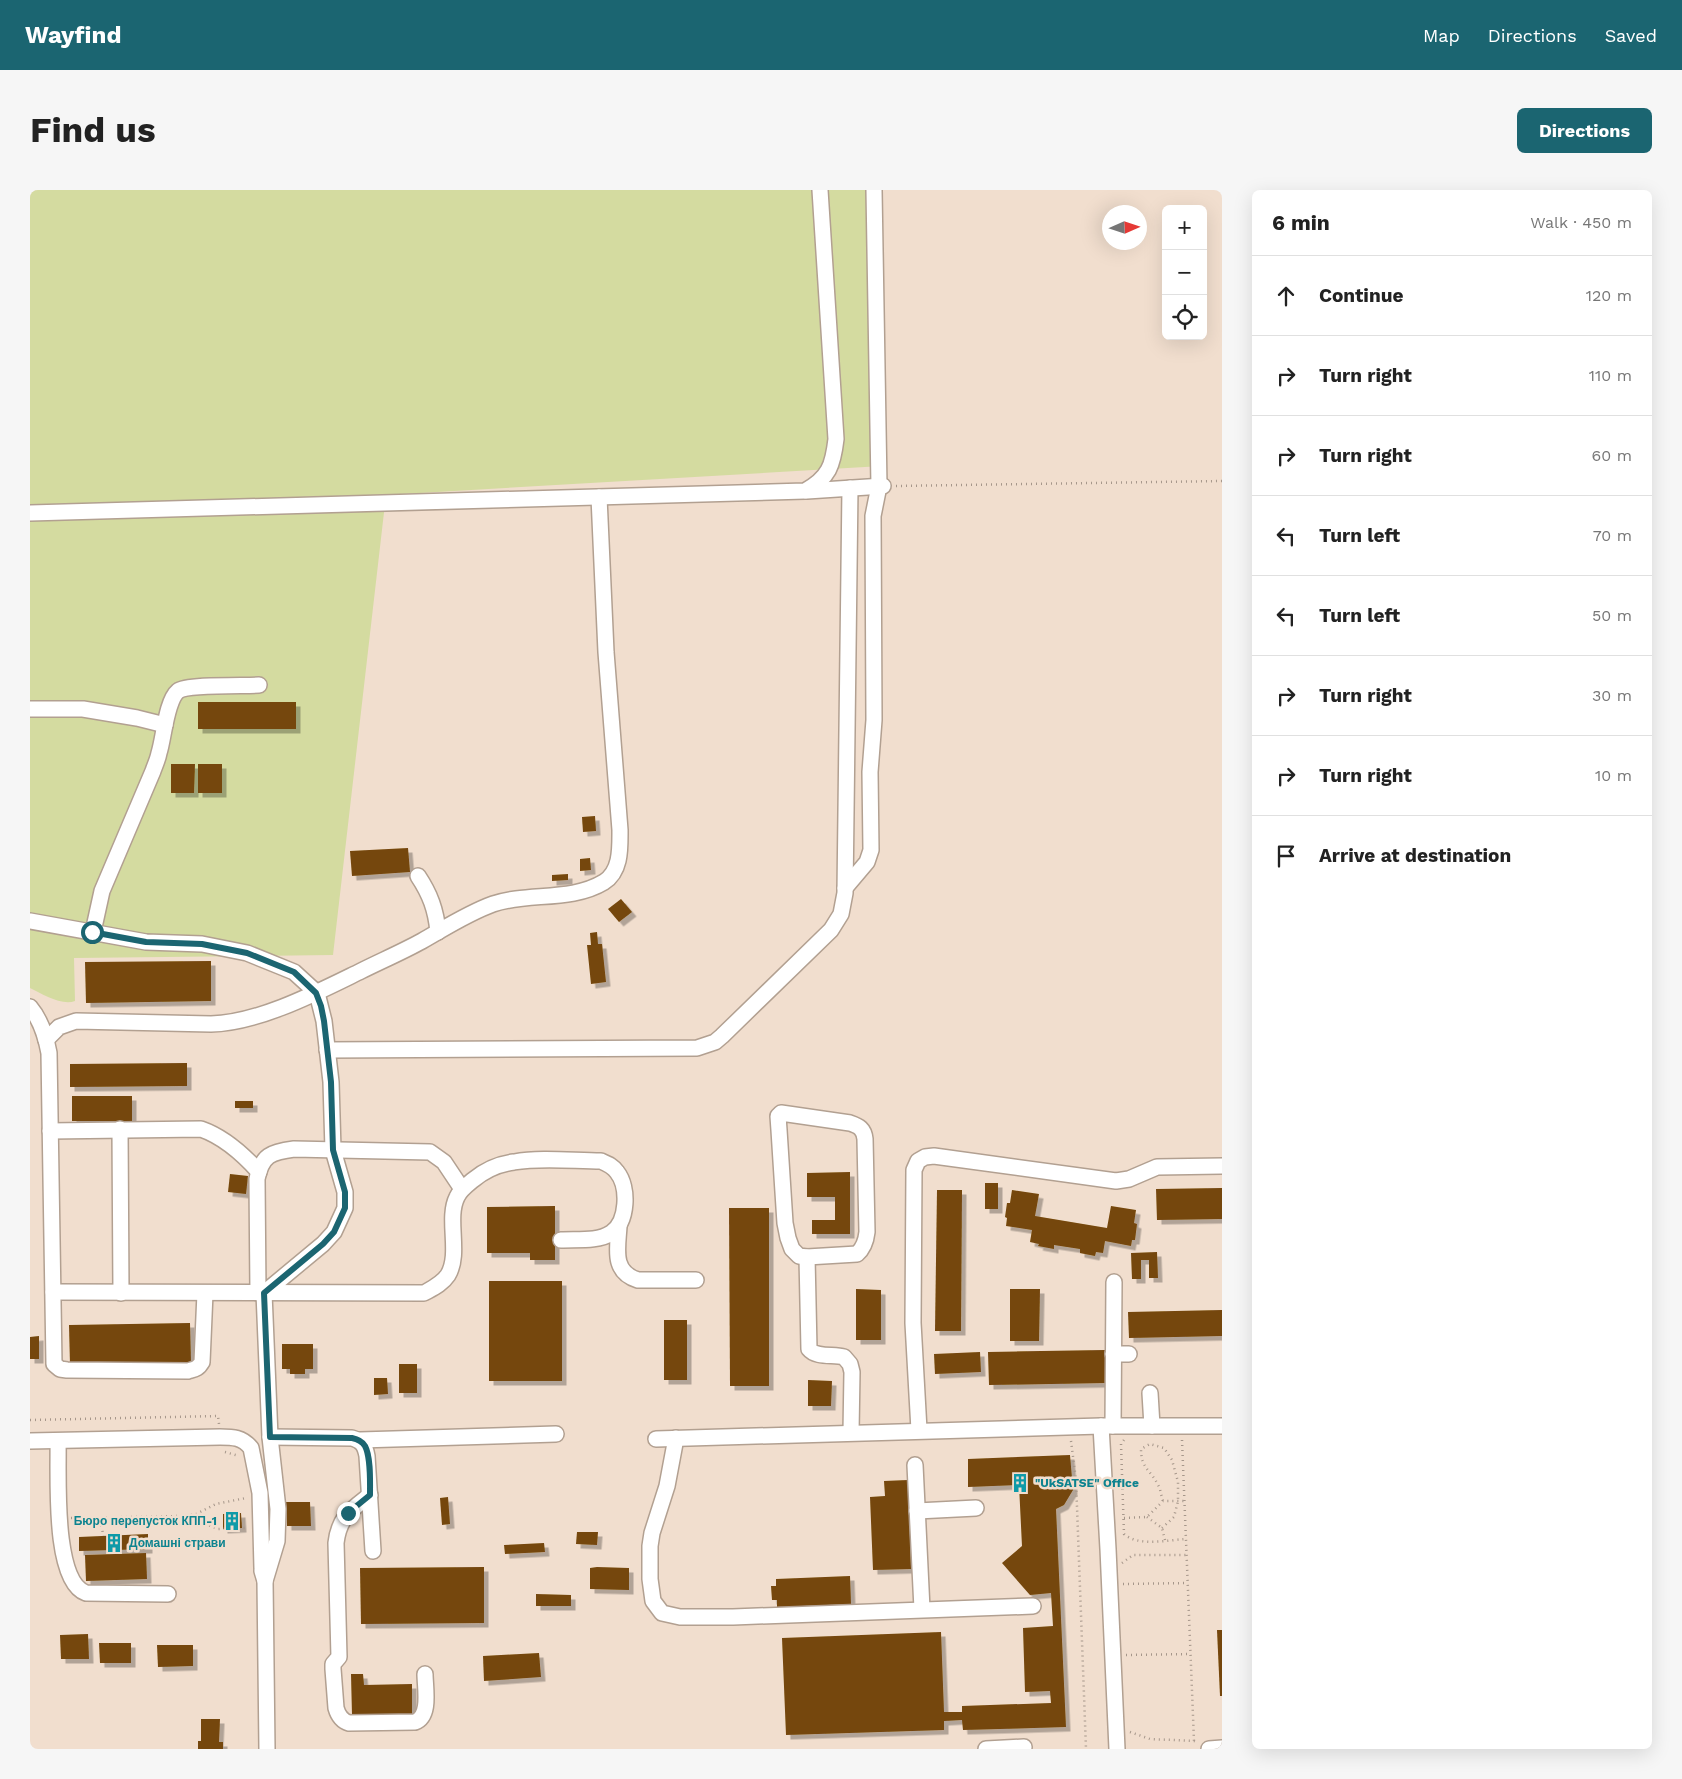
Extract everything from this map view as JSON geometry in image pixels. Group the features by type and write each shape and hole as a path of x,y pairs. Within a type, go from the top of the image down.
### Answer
{"lane":[{"path":"845,888 867,862 871,850 870,763 874,720 873,516 881,486 874,190"},
{"path":"806,491 821,481 829,472 835,451 836,439 821,193"},
{"path":"30,513 806,491 881,486"},
{"path":"327,1050 697,1048 722,1036 831,930 841,914 845,888 850,488"},
{"path":"46,1040 59,1027 76,1021 223,1024 268,1011 316,993 476,911 506,900 570,893 596,886 606,881 612,874 620,854 620,830 606,652 599,497"},
{"path":"92,932 102,891 153,771 160,752 165,725 174,697 178,691 189,687 259,685"},
{"path":"30,710 83,709 137,718 165,725"},
{"path":"418,876 430,895 434,906 438,932"},
{"path":"30,920 146,942 202,944 247,953 294,972 316,993 321,1006 331,1082 333,1150 345,1192 345,1208 334,1232 323,1244 261,1293"},
{"path":"30,1008 36,1014 49,1053 53,1358 57,1367 67,1370 179,1371 195,1369 202,1362 205,1293"},
{"path":"782,1113 850,1123 861,1128 865,1135 867,1232 864,1246 860,1252 854,1255 807,1257 796,1253 792,1249 785,1223 778,1116 782,1113"},
{"path":"50,1130 200,1128 221,1138 245,1157 258,1172"},
{"path":"120,1129 121,1292"},
{"path":"263,1574 277,1541 278,1509 270,1437 261,1293 257,1179 260,1164 267,1156 278,1151 294,1149 430,1152 444,1162 462,1189"},
{"path":"919,1430 913,1323 914,1170 918,1161 925,1156 934,1156 1116,1181 1129,1179 1157,1167 1222,1166"},
{"path":"53,1292 424,1293 438,1286 448,1275 453,1261 454,1210 456,1198 462,1189 487,1170 515,1161 601,1161 611,1165 618,1173 623,1184 625,1196 619,1226 617,1254 619,1264 624,1272 638,1280 696,1280"},
{"path":"561,1240 602,1237 611,1233 619,1226"},
{"path":"807,1257 809,1349 816,1354 844,1357 850,1364 852,1372 851,1432"},
{"path":"1114,1282 1113,1354 1107,1426 1108,1549 1117,1749"},
{"path":"1113,1354 1129,1354"},
{"path":"1150,1393 1152,1426"},
{"path":"656,1439 919,1430 1107,1426 1222,1426"},
{"path":"270,1437 352,1438 360,1440 556,1434"},
{"path":"30,1441 233,1437 246,1442 252,1452 260,1493 267,1749"},
{"path":"676,1438 667,1486 654,1526 650,1546 650,1580 653,1601 662,1612 680,1617 1034,1606"},
{"path":"58,1440 62,1553 70,1578 76,1588 86,1593 168,1594"},
{"path":"360,1440 365,1446 367,1456 373,1551"},
{"path":"914,1465 922,1610"},
{"path":"370,1495 348,1513 337,1530 339,1657 333,1664 333,1669 338,1714 344,1721 349,1723 415,1722 423,1716 425,1709 425,1674"},
{"path":"917,1511 976,1508"},
{"path":"1206,1745 1222,1748"},
{"path":"986,1749 1024,1747"}],"path":[{"path":"881,486 1222,481"},
{"path":"30,1420 218,1416 222,1450 244,1458"},
{"path":"1126,1437 1121,1444 1124,1534 1130,1539 1138,1541 1186,1539"},
{"path":"1182,1437 1194,1741"},
{"path":"1071,1440 1086,1749"},
{"path":"1162,1528 1174,1517 1178,1501 1178,1482 1172,1460 1164,1448 1150,1444 1141,1449 1141,1460 1158,1484 1163,1501"},
{"path":"246,1490 246,1504"},
{"path":"60,1518 180,1516 196,1514 216,1504 246,1498"},
{"path":"1147,1517 1163,1501 1184,1501"},
{"path":"1124,1518 1147,1517 1162,1528 1165,1540"},
{"path":"80,1526 201,1522 218,1530 249,1528 248,1520"},
{"path":"102,1526 103,1536"},
{"path":"1122,1569 1122,1562 1133,1555 1186,1555"},
{"path":"1123,1576 1123,1592"},
{"path":"1123,1584 1188,1583"},
{"path":"1125,1646 1125,1655 1190,1654"},
{"path":"1126,1727 1130,1733 1150,1739 1194,1741 1206,1745"}],"green space":[{"path":"30,190 882,190 882,466 386,495 333,955 74,958 75,1001 58,1001 30,988"}],"building":[{"path":"198,702 296,702 296,729 198,729"},
{"path":"171,764 195,764 194,793 171,793"},
{"path":"198,764 222,764 222,793 198,793"},
{"path":"595,816 596,831 583,832 582,817"},
{"path":"408,848 410,872 352,876 350,851"},
{"path":"590,858 591,870 580,871 580,859"},
{"path":"568,874 568,880 552,881 552,875"},
{"path":"621,899 632,912 619,922 608,909"},
{"path":"597,932 598,944 602,944 606,982 591,984 587,945 591,945 590,933"},
{"path":"211,961 211,1001 86,1003 85,962"},
{"path":"187,1063 187,1086 70,1087 70,1064"},
{"path":"72,1096 132,1096 132,1121 72,1121"},
{"path":"235,1101 253,1101 253,1108 235,1108"},
{"path":"850,1172 850,1234 812,1234 812,1220 835,1220 835,1197 807,1197 807,1173"},
{"path":"230,1174 248,1176 246,1194 228,1192"},
{"path":"985,1183 998,1183 998,1209 985,1209"},
{"path":"1222,1188 1222,1219 1157,1220 1156,1189"},
{"path":"937,1190 962,1190 961,1331 935,1331"},
{"path":"1012,1190 1039,1194 1035,1216 1107,1228 1111,1206 1136,1210 1134,1223 1137,1224 1135,1240 1132,1240 1131,1246 1105,1241 1103,1253 1096,1252 1095,1256 1080,1253 1080,1249 1054,1245 1054,1249 1038,1246 1039,1244 1030,1242 1032,1230 1006,1226 1007,1203 1010,1203"},
{"path":"555,1206 555,1260 530,1260 530,1253 487,1253 487,1207"},
{"path":"729,1208 769,1208 769,1386 730,1386"},
{"path":"1157,1252 1158,1278 1149,1278 1149,1260 1141,1260 1141,1279 1132,1279 1131,1253"},
{"path":"489,1281 562,1281 562,1381 489,1381"},
{"path":"856,1289 881,1290 881,1340 856,1340"},
{"path":"1010,1289 1040,1289 1039,1341 1010,1341"},
{"path":"1222,1310 1222,1336 1129,1338 1128,1312"},
{"path":"664,1320 687,1320 687,1380 664,1380"},
{"path":"190,1323 191,1363 70,1365 69,1325"},
{"path":"39,1336 39,1359 30,1359 30,1337"},
{"path":"282,1344 313,1344 313,1369 305,1369 305,1374 290,1374 290,1369 282,1369"},
{"path":"1105,1350 1106,1383 989,1385 988,1352"},
{"path":"980,1352 981,1372 935,1374 934,1354"},
{"path":"399,1364 417,1364 417,1393 399,1393"},
{"path":"374,1378 387,1378 388,1394 374,1395"},
{"path":"808,1380 832,1381 831,1406 808,1406"},
{"path":"1070,1455 1073,1490 1064,1505 1056,1509 1066,1727 963,1730 962,1720 944,1721 944,1730 786,1735 782,1638 941,1632 944,1712 962,1712 962,1706 1051,1703 1050,1691 1025,1692 1023,1628 1053,1626 1051,1593 1030,1595 1002,1563 1022,1546 1019,1485 968,1487 968,1459"},
{"path":"908,1480 911,1569 873,1570 870,1497 885,1496 884,1481"},
{"path":"448,1497 450,1524 442,1525 440,1498"},
{"path":"286,1502 310,1502 311,1526 287,1526"},
{"name":"Бюро перепусток КПП-1","path":"241,1513 242,1528 223,1529 223,1514"},
{"path":"577,1532 598,1532 597,1545 576,1544"},
{"name":"Домашні страви","path":"148,1534 148,1549 79,1551 79,1537"},
{"path":"544,1543 545,1552 505,1554 504,1545"},
{"path":"146,1553 147,1579 86,1581 85,1555"},
{"path":"484,1567 484,1623 361,1624 360,1568"},
{"path":"590,1568 629,1568 629,1590 590,1589"},
{"path":"850,1576 851,1604 777,1607 777,1600 772,1600 771,1586 776,1586 776,1579"},
{"path":"536,1594 571,1595 571,1606 536,1606"},
{"path":"1217,1630 1222,1630 1222,1696 1220,1696"},
{"path":"88,1634 89,1659 61,1659 60,1635"},
{"path":"99,1643 131,1643 131,1663 100,1663"},
{"path":"157,1645 193,1645 193,1666 158,1667"},
{"path":"539,1653 541,1677 484,1681 483,1656"},
{"path":"351,1674 363,1674 364,1685 412,1684 412,1714 352,1715"},
{"path":"201,1719 220,1719 219,1742 223,1742 223,1749 198,1749 198,1741 201,1741"}],"place":[{"name":"\"UkSATSE\" Office","path":"1020,1483"},
{"name":"Бюро перепусток КПП-1","path":"232,1521"},
{"name":"Домашні страви","path":"114,1543"}],"route":[{"path":"92,932 146,942 202,944 247,953 294,972 316,993 324,1021 331,1082 333,1150 345,1192 345,1208 334,1232 323,1244 264,1293 270,1437 352,1438 360,1440 365,1446 367,1456 370,1495 348,1513"}]}
